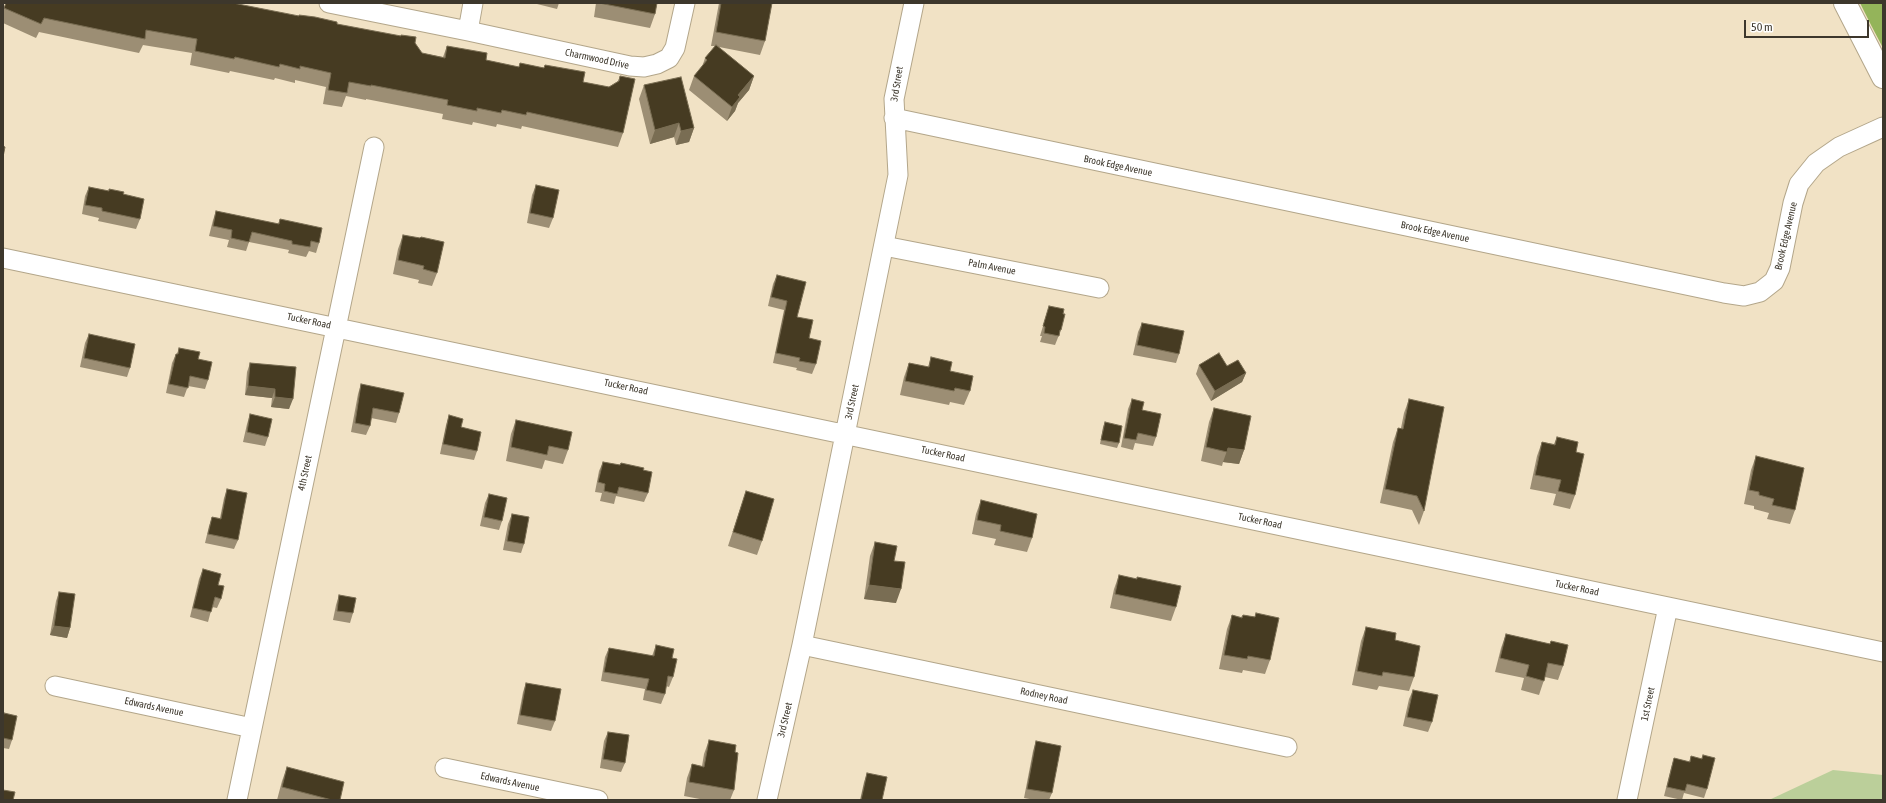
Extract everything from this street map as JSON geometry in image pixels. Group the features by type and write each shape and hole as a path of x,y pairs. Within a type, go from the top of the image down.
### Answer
{"main road":[{"path":"1845,3 1883,77"}],"street":[{"name":"Charmwood Drive","path":"328,3 630,66 644,67 657,64 669,58 675,48 685,3"},
{"path":"468,31 473,3"},
{"name":"3rd Street","path":"767,800 802,645 898,175 894,99 914,3"},
{"name":"Brook Edge Avenue","path":"894,118 1716,292 1744,296 1760,292 1774,281 1780,268 1793,203 1799,184 1816,163 1839,147 1883,127"},
{"name":"4th Street","path":"237,800 374,147"},
{"name":"Palm Avenue","path":"884,246 1099,288"},
{"name":"Tucker Road","path":"3,258 336,326 1883,652"},
{"name":"1st Street","path":"1627,800 1668,607"},
{"name":"Rodney Road","path":"802,645 1287,747"},
{"name":"Edwards Avenue","path":"55,686 252,728"},
{"name":"Edwards Avenue","path":"445,768 598,800"}],"green space":[{"path":"1860,3 1883,3 1883,48 1871,25"},
{"path":"1833,770 1883,775 1883,800 1769,800"}],"building":[{"path":"6,3 233,3 299,16 315,17 337,22 337,24 401,36 416,37 415,43 422,53 445,58 447,46 487,53 486,60 519,67 520,63 544,68 545,65 585,72 583,82 609,87 619,81 620,76 635,79 623,133 527,112 526,115 502,110 501,113 477,108 477,111 447,105 448,100 371,85 349,82 347,93 328,90 331,73 300,66 300,69 280,64 279,67 235,57 234,59 195,51 197,39 146,30 145,39 44,18 41,24 4,8"},
{"path":"599,3 657,3 655,14"},
{"path":"721,3 772,3 765,41 716,32"},
{"path":"716,45 754,76 738,95 740,97 732,107 694,76 707,60 705,58"},
{"path":"681,77 694,128 681,131 679,123 655,130 644,85"},
{"path":"3,146 5,147 3,157"},
{"path":"536,185 559,190 553,218 530,213"},
{"path":"89,187 124,192 123,194 144,199 140,219 102,211 102,208 85,205"},
{"path":"216,211 279,224 280,219 322,228 319,243 311,241 310,247 292,244 292,241 252,232 249,242 231,238 232,230 213,226"},
{"path":"403,235 444,242 437,273 423,269 424,266 398,260"},
{"path":"777,275 806,282 797,317 813,320 809,338 821,341 816,364 799,361 800,358 776,353 787,301 771,297"},
{"path":"1049,306 1064,309 1063,314 1065,314 1059,336 1044,333 1045,327 1043,326"},
{"path":"1142,323 1184,331 1179,354 1137,345"},
{"path":"89,334 135,344 130,368 84,358"},
{"path":"179,348 200,352 198,359 212,362 208,380 190,376 188,388 169,384 176,354 178,354"},
{"path":"1219,353 1227,366 1238,360 1246,373 1215,391 1199,365"},
{"path":"931,357 952,362 950,371 973,376 970,391 955,388 954,391 905,381 909,363 929,367"},
{"path":"250,363 296,367 293,399 275,397 275,389 248,386"},
{"path":"361,384 404,393 399,413 373,408 370,426 355,423"},
{"path":"1132,399 1144,402 1142,410 1161,414 1156,437 1138,433 1136,440 1124,438"},
{"path":"1409,399 1444,407 1424,511 1417,496 1385,489 1398,428 1403,429"},
{"path":"1214,408 1251,416 1244,450 1228,448 1227,452 1206,447"},
{"path":"250,414 272,419 268,437 247,432"},
{"path":"449,415 463,419 461,427 481,432 477,451 443,444"},
{"path":"516,420 572,432 568,450 549,446 547,455 511,447"},
{"path":"1105,422 1122,426 1119,443 1101,440"},
{"path":"1557,437 1578,442 1576,452 1584,454 1575,495 1558,491 1561,480 1535,475 1542,442 1555,445"},
{"path":"1756,456 1804,468 1795,510 1772,505 1774,499 1759,495 1759,492 1749,490"},
{"path":"603,462 620,465 621,463 644,468 643,470 652,472 648,493 619,487 617,494 604,491 605,484 598,482"},
{"path":"227,489 247,493 238,540 208,534 212,517 221,519"},
{"path":"746,491 774,499 762,541 733,532"},
{"path":"489,494 507,498 502,521 484,517"},
{"path":"981,500 1037,514 1032,538 1000,531 1001,525 977,520"},
{"path":"512,514 529,517 524,544 507,541"},
{"path":"875,542 897,546 894,561 905,562 901,589 869,585"},
{"path":"203,569 221,574 218,585 224,586 221,599 215,597 211,612 193,608"},
{"path":"1119,575 1181,586 1176,607 1115,594"},
{"path":"59,592 75,594 70,628 54,626"},
{"path":"339,595 356,598 353,613 337,611"},
{"path":"1256,613 1279,618 1270,660 1248,656 1247,659 1224,655 1232,615 1242,618 1243,615 1255,617"},
{"path":"1366,627 1396,633 1395,640 1420,646 1414,677 1383,672 1382,676 1357,671"},
{"path":"1506,634 1550,644 1551,641 1568,645 1563,666 1548,663 1544,681 1526,676 1529,665 1500,658"},
{"path":"656,645 674,649 672,658 677,659 673,677 668,676 665,694 646,690 649,679 604,672 609,648 654,656"},
{"path":"526,683 561,689 555,721 520,715"},
{"path":"1413,690 1438,695 1432,722 1407,717"},
{"path":"4,713 17,716 12,740 3,738"},
{"path":"608,732 629,735 625,763 603,759"},
{"path":"709,740 736,745 735,752 738,753 734,790 689,782 692,764 704,767"},
{"path":"1036,741 1061,746 1052,793 1027,789"},
{"path":"1703,755 1715,758 1707,789 1687,784 1685,791 1667,787 1674,758 1690,762 1691,756 1702,759"},
{"path":"287,767 344,782 340,800 332,800 282,787"},
{"path":"867,773 887,777 882,800 861,800"},
{"path":"3,790 15,792 13,800 3,800"}]}
